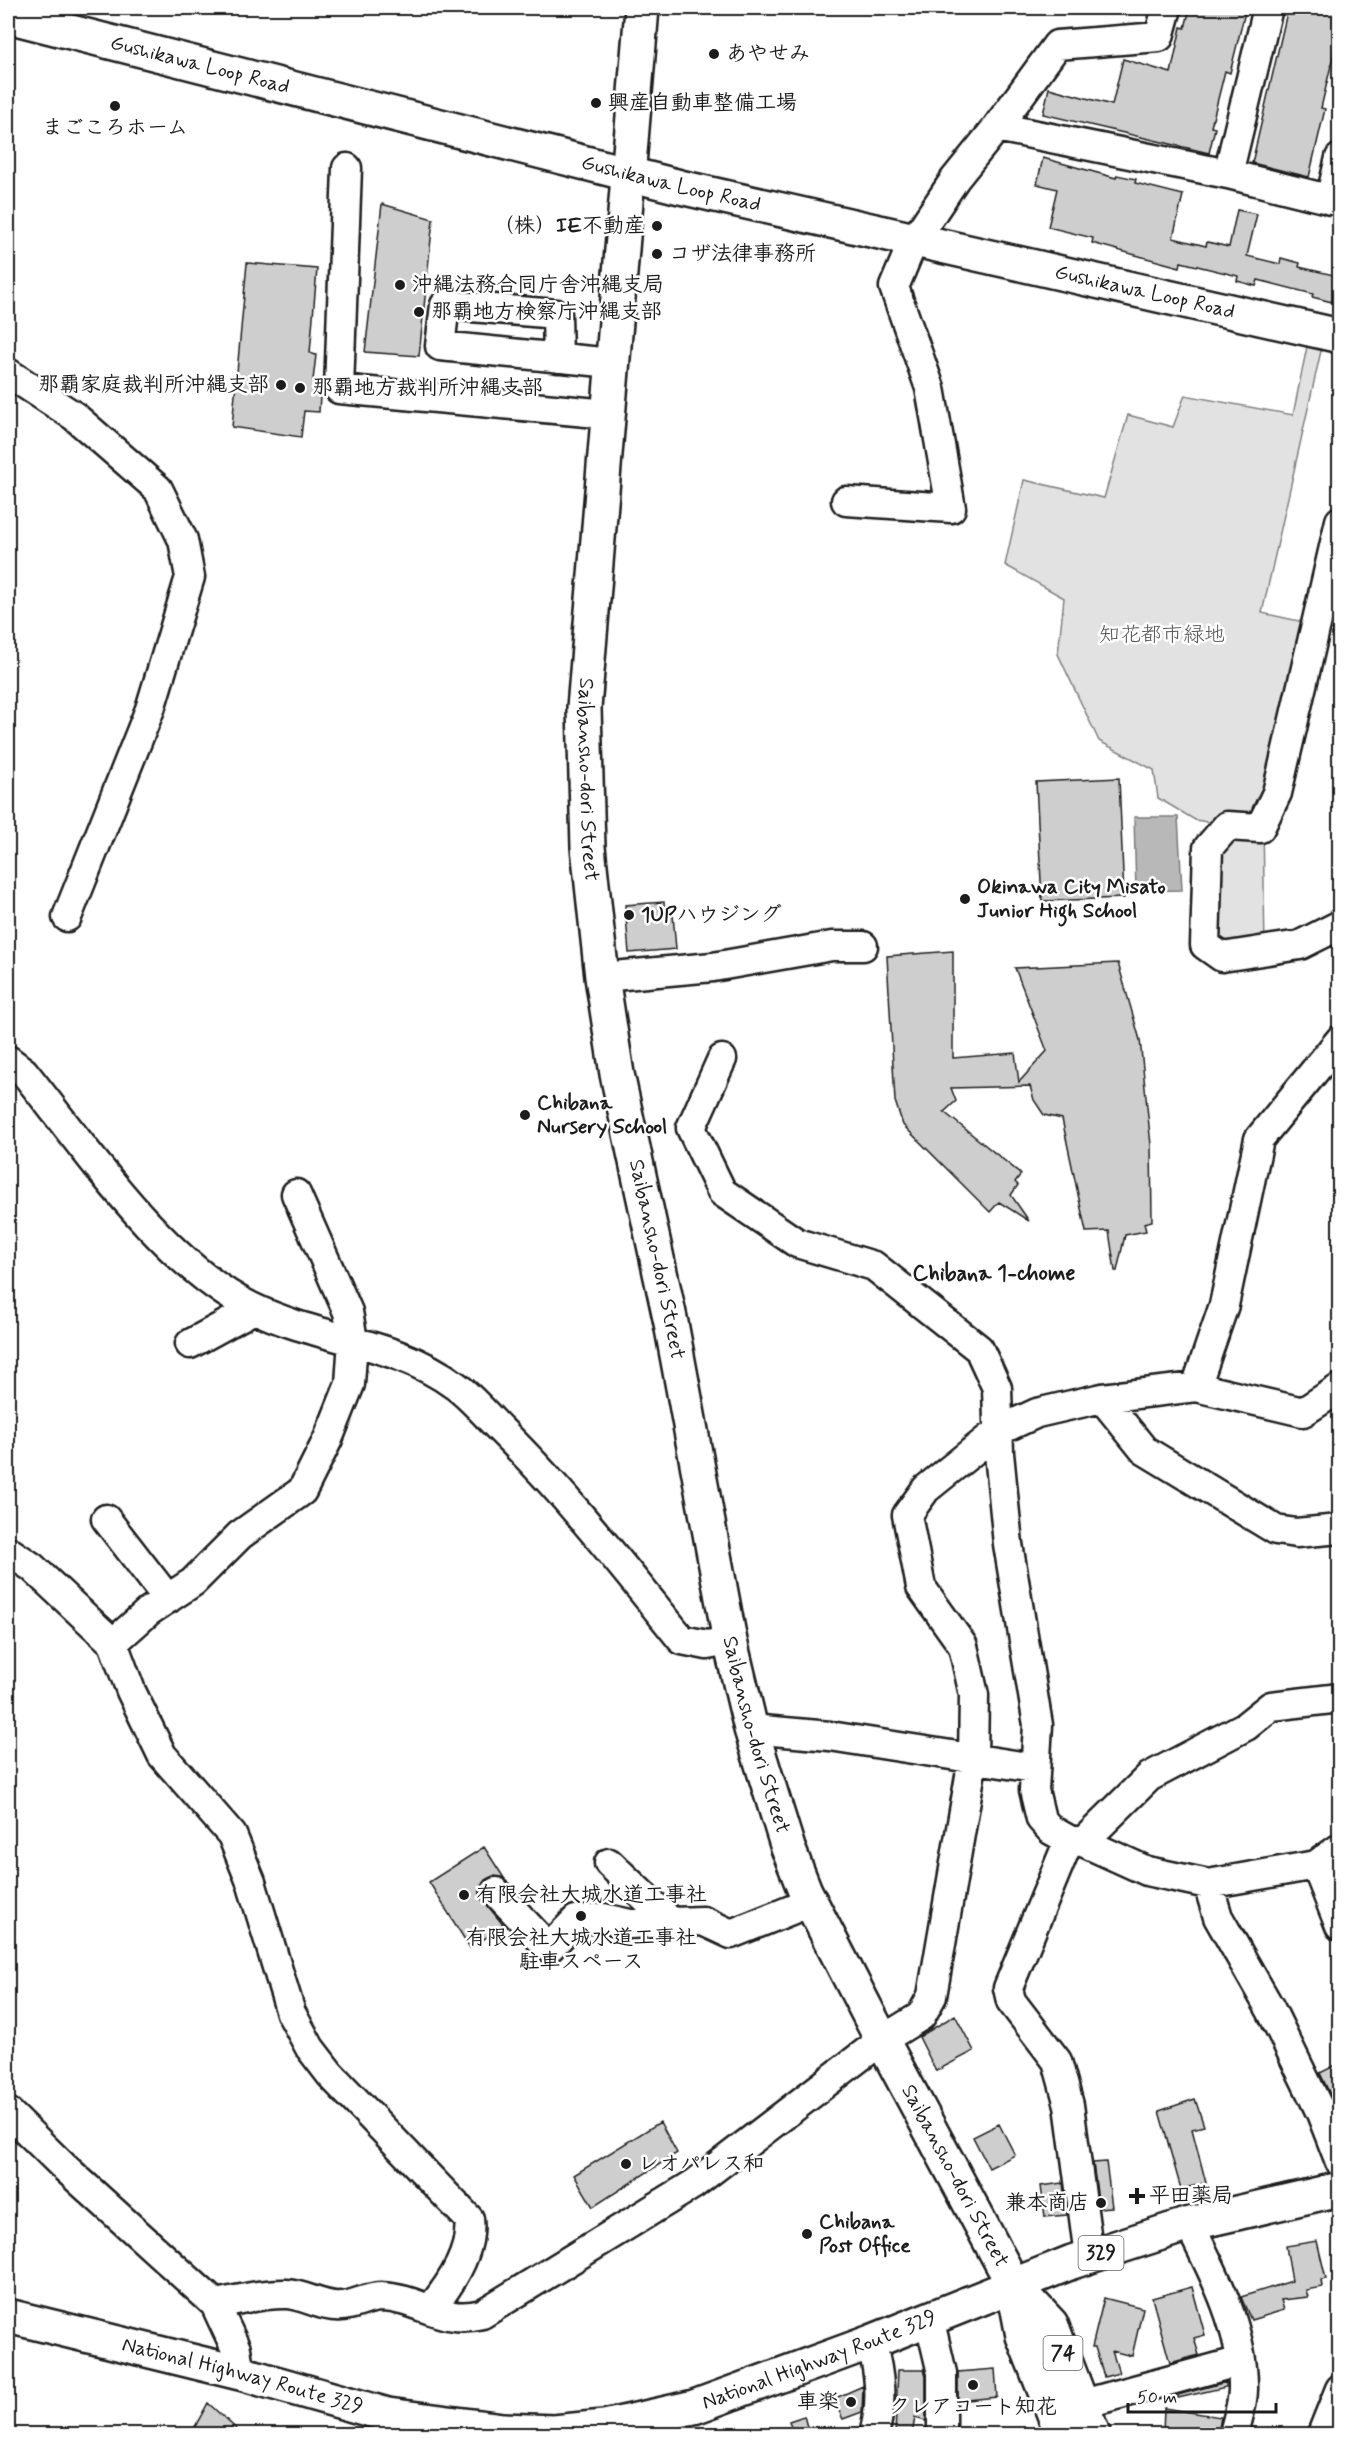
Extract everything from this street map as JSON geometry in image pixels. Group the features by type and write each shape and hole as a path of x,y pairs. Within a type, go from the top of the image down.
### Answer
{"main road":[{"name":"Saibansho-dori Street","path":"642,8 584,708 588,847 602,977 616,1074 671,1323 730,1641 751,1729 784,1838 811,1902 1013,2284"},
{"name":"Gushikawa Loop Road","path":"8,16 628,173 913,242 1340,336"},
{"name":"National Highway Route 329","path":"8,2316 240,2373 388,2415 502,2432 610,2430 694,2407 871,2342 1013,2284 1089,2256 1189,2224 1340,2189"},
{"name":"74","path":"1013,2284 1051,2324 1093,2434"},
{"name":"74","path":"1013,2284 1023,2336 1062,2434"}],"street":[{"path":"846,501 951,508 930,388 894,286 913,242 955,179 997,127 1057,45 1159,37 1167,8"},
{"path":"1228,174 1268,8"},
{"path":"997,127 1228,174 1335,201 1340,158"},
{"path":"347,168 339,389 608,414"},
{"path":"558,358 612,363"},
{"path":"8,373 74,416 158,489 183,540 190,577 150,709 68,917"},
{"path":"1340,521 1330,606 1277,793 1260,828 1227,826 1208,848 1205,945 1222,957 1300,945 1340,925"},
{"path":"602,977 713,967 832,946 863,946"},
{"path":"1196,1387 1224,1305 1258,1138 1340,1040"},
{"path":"722,1059 691,1128 722,1192 797,1243 874,1266 979,1349 997,1388 998,1431 1008,1544 1038,1725 1034,1790 1041,1819 1051,1830 1148,1871 1208,1884 1316,1865 1340,1848"},
{"path":"8,1060 24,1072 114,1185 200,1274 254,1309 411,1359 456,1386 521,1450 585,1520 682,1640 707,1645 730,1641"},
{"path":"113,1642 193,1582 240,1534 302,1491 328,1439 350,1383 353,1340 348,1312 296,1194"},
{"path":"190,1344 254,1309"},
{"path":"215,2304 265,2295 289,2294 340,2307 382,2297 431,2308 450,2317 466,2318 482,2314 694,2184 882,2040 921,2016 932,1995 973,1760 974,1695 963,1646 921,1587 907,1515 926,1489 998,1431 1037,1413 1102,1398 1196,1387 1303,1412 1340,1388"},
{"path":"1102,1398 1144,1450 1276,1530 1296,1533 1340,1529"},
{"path":"106,1519 168,1599"},
{"path":"8,1551 32,1567 113,1642 131,1691 162,1755 232,1835 251,1882 291,2013 310,2048 330,2074 469,2218 469,2241 445,2292 431,2308"},
{"path":"1089,2256 1069,2105 1057,2061 1011,2001 1008,1988 1076,1841 1149,1777 1246,1726 1270,1706 1340,1698"},
{"path":"751,1729 830,1736 1034,1768"},
{"path":"609,1863 670,1922"},
{"path":"1316,1865 1340,1926"},
{"path":"1208,1884 1218,1917 1271,2010 1321,2112 1340,2162"},
{"path":"496,1892 549,1948 576,1920 603,1918 630,1924 703,1921 731,1934 811,1902"},
{"path":"8,2112 70,2173 215,2304 236,2349 240,2373"},
{"path":"1189,2224 1204,2254 1239,2341 1243,2391 1234,2434"},
{"path":"929,2318 942,2373 942,2434"},
{"path":"871,2342 880,2372 880,2413 874,2434"},
{"path":"1083,2404 1241,2361"},
{"path":"1322,2434 1340,2389"}],"green space":[{"name":"知花都市緑地","path":"1311,327 1325,333 1262,613 1313,624 1265,821 1228,825 1195,820 1158,798 1154,770 1099,741 1058,654 1064,598 1005,565 1024,480 1104,498 1128,415 1173,427 1185,395 1293,415"},
{"path":"1263,822 1265,951 1205,945 1208,848"}],"shaded area":[{"path":"1134,817 1178,817 1182,890 1136,891"}],"building":[{"path":"1190,8 1246,8 1230,73 1225,71 1211,127 1215,128 1209,153 1043,114 1049,88 1112,105 1123,59 1171,73 1181,27 1185,28"},
{"path":"1288,8 1340,8 1340,27 1321,108 1325,109 1309,177 1252,163"},
{"path":"1043,158 1116,178 1117,175 1136,179 1135,183 1183,195 1173,238 1206,246 1207,242 1229,247 1237,210 1257,214 1247,256 1280,264 1281,258 1300,263 1299,267 1338,276 1332,302 1312,297 1313,294 1258,280 1256,286 1237,281 1238,276 1181,262 1180,267 1161,262 1092,243 1093,238 1048,227 1057,189 1037,184"},
{"name":"沖縄法務合同庁舎沖縄支局","path":"382,204 433,219 419,356 365,352"},
{"path":"247,263 317,269 310,353 316,355 313,380 321,380 319,412 304,411 301,437 232,427"},
{"path":"1119,778 1124,898 1042,901 1036,782"},
{"path":"664,902 665,916 673,915 676,949 629,953 625,905"},
{"path":"953,951 953,1058 1015,1053 1019,1082 1047,1051 1015,968 1118,963 1140,1040 1151,1145 1152,1221 1144,1223 1146,1231 1125,1235 1117,1271 1115,1271 1109,1231 1086,1232 1062,1119 1044,1115 1034,1100 1030,1086 951,1088 956,1101 944,1112 1021,1174 1015,1182 1018,1185 1011,1195 1029,1221 999,1202 990,1212 903,1125 895,1101 887,956"},
{"name":"有限会社大城水道工事社","path":"484,1847 504,1878 493,1876 485,1880 480,1888 480,1896 504,1926 470,1948 429,1882"},
{"path":"955,2015 974,2051 936,2071 919,2037"},
{"path":"1340,2063 1340,2115 1320,2073"},
{"path":"1195,2099 1204,2126 1192,2129 1206,2183 1181,2189 1159,2111"},
{"name":"レオパレス和","path":"660,2122 677,2153 593,2207 574,2175"},
{"path":"999,2124 1015,2155 989,2168 973,2137"},
{"path":"1106,2162 1112,2207 1099,2208 1093,2163"},
{"path":"1063,2183 1067,2215 1045,2217 1041,2186"},
{"path":"1317,2241 1326,2279 1321,2280 1322,2287 1306,2290 1308,2297 1281,2300 1284,2310 1251,2320 1241,2297 1292,2281 1286,2246"},
{"path":"1192,2287 1205,2335 1194,2338 1199,2355 1170,2363 1152,2298"},
{"path":"1104,2298 1143,2308 1132,2356 1112,2351 1119,2373 1104,2377 1095,2347 1092,2347"},
{"name":"クレアコート知花","path":"995,2369 997,2397 958,2401 958,2372"},
{"path":"898,2370 924,2370 926,2375 926,2421 915,2418 912,2434 895,2434"},
{"path":"1226,2382 1226,2387 1178,2398 1178,2395"},
{"path":"863,2386 862,2412 843,2419 833,2399"},
{"path":"208,2403 242,2434 191,2434"},
{"path":"1164,2408 1221,2417 1218,2434 1163,2434"},
{"path":"804,2416 809,2434 793,2434 789,2421"}],"place":[{"name":"あやせみ","path":"714,54"},
{"name":"興産自動車整備工場","path":"596,103"},
{"name":"まごころホーム","path":"115,106"},
{"name":"（株）IE不動産","path":"657,226"},
{"name":"コザ法律事務所","path":"657,254"},
{"name":"沖縄法務合同庁舎沖縄支局","path":"400,285"},
{"name":"那覇地方検察庁沖縄支部","path":"419,312"},
{"name":"那覇家庭裁判所沖縄支部","path":"281,385"},
{"name":"那覇地方裁判所沖縄支部","path":"300,388"},
{"name":"Okinawa City Misato Junior High School","path":"965,899"},
{"name":"1UPハウジング","path":"629,915"},
{"name":"Chibana Nursery School","path":"525,1115"},
{"name":"有限会社大城水道工事社","path":"464,1895"},
{"name":"有限会社大城水道工事社 駐車スペース","path":"581,1916"},
{"name":"レオパレス和","path":"626,2164"},
{"name":"平田薬局","path":"1137,2196"},
{"name":"兼本商店","path":"1101,2203"},
{"name":"Chibana Post Office","path":"807,2234"},
{"name":"クレアコート知花","path":"973,2385"},
{"name":"車楽","path":"851,2402"}],"district":[{"name":"Chibana 1-chome","path":"994,1274"}]}
